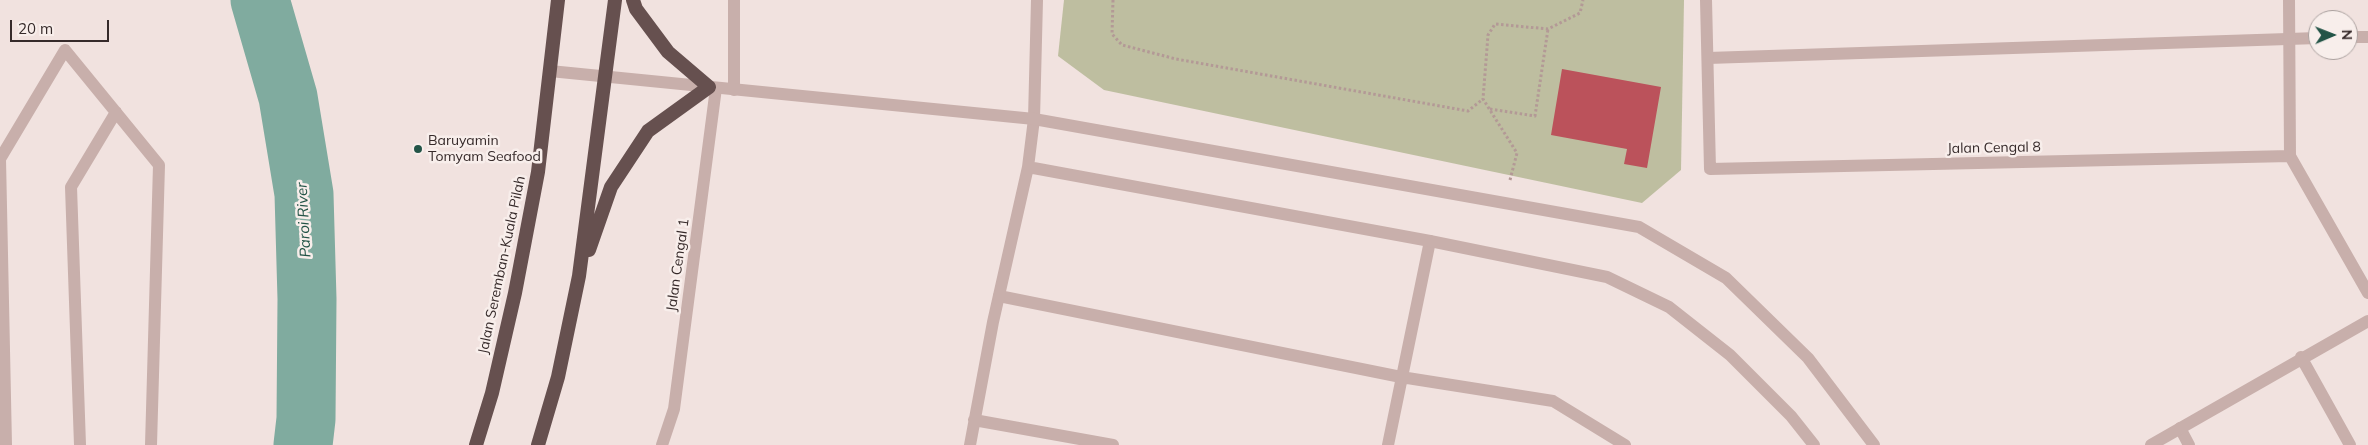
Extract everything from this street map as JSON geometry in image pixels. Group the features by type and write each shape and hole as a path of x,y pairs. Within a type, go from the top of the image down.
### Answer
{"highway":[{"name":"Jalan Seremban-Kuala Pilah","path":"476,445 492,393 516,293 538,172 558,0"},
{"path":"538,445 558,377 579,276 615,0"},
{"path":"579,276 612,187 648,131 713,88 668,52 636,9 633,0"}],"street":[{"path":"734,0 734,90"},
{"path":"970,445 999,296 1028,168 1034,119 1037,0"},
{"name":"Jalan Cengal 8","path":"1706,0 1710,169 2290,156"},
{"path":"2289,0 2290,156 2368,293"},
{"path":"1708,58 2308,38"},
{"path":"6,445 0,159 65,50 159,164 151,445"},
{"path":"550,71 605,78 1034,119 1640,227 1726,278 1808,358 1874,445"},
{"name":"Jalan Cengal 1","path":"662,445 674,409 713,88"},
{"path":"80,445 71,187 116,112"},
{"path":"1028,168 1430,241 1607,276 1669,307 1730,355 1791,416 1814,445"},
{"path":"1388,445 1430,241"},
{"path":"999,296 1401,378 1553,401 1625,445"},
{"path":"2151,445 2368,320"},
{"path":"2301,357 2350,445"},
{"path":"974,420 1113,445"},
{"path":"2180,428 2189,445"}],"path":[{"path":"1113,0 1112,34 1122,45 1176,59 1468,110 1483,99"},
{"path":"1504,203 1517,154 1483,99 1488,35 1495,24 1548,29 1580,14 1583,0"},
{"path":"1490,108 1535,116 1548,29"}],"green space":[{"path":"1064,0 1684,0 1681,170 1642,203 1104,90 1058,56"}],"building":[{"path":"1562,69 1661,87 1647,168 1624,164 1627,149 1551,135"}],"waterway":[{"name":"Paroi River","path":"260,0 288,97 304,194 307,299 306,419 303,445"}],"place":[{"name":"Baruyamin Tomyam Seafood","path":"418,149"}]}
